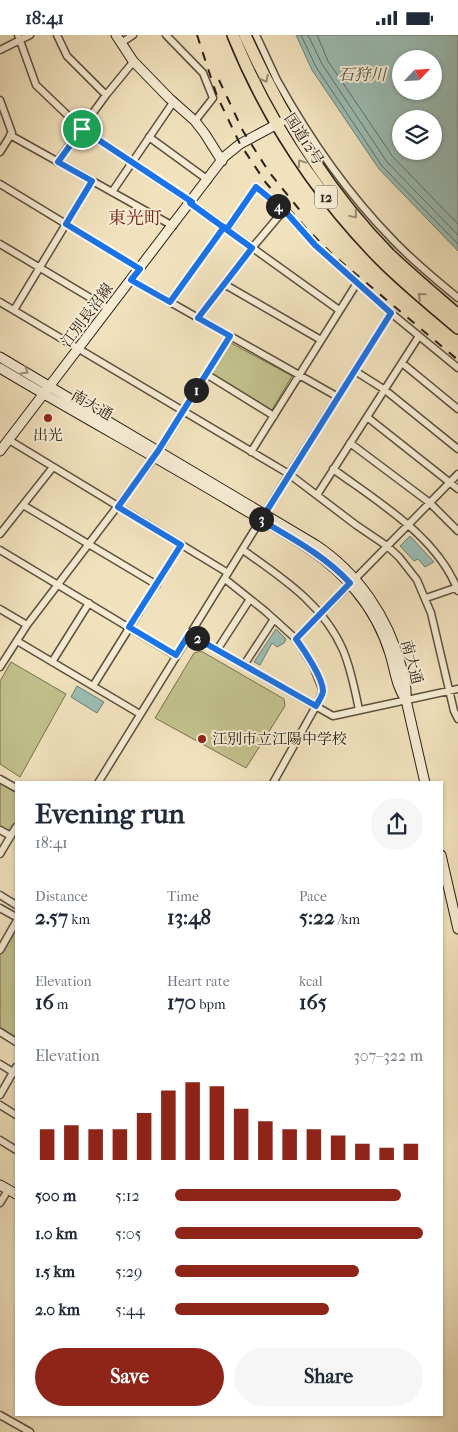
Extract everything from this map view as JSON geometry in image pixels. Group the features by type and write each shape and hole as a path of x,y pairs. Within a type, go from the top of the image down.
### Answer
{"highway":[{"name":"国道12号","path":"233,35 257,88 281,122 304,147 329,182 389,254 458,315"},
{"name":"国道12号","path":"245,35 281,122 286,141 318,187 366,244 416,292 458,328"}],"street":[{"path":"0,50 19,38 30,35"},
{"path":"57,35 67,56 106,95"},
{"path":"133,35 118,39 134,61 195,121 222,161"},
{"path":"166,35 203,73 213,98 195,121"},
{"path":"256,35 277,79 295,110 323,155 350,191 392,240 458,299"},
{"path":"19,38 36,85 82,129 191,202 339,310"},
{"path":"58,162 106,95 134,61"},
{"path":"0,100 12,133 0,152"},
{"path":"112,192 174,101"},
{"name":"江別長沼線","path":"4,444 173,226 224,157 240,144 281,122"},
{"path":"10,135 173,226"},
{"path":"149,137 208,180"},
{"path":"14,310 92,181"},
{"path":"0,184 140,269"},
{"path":"170,302 256,187 284,210 315,245 357,283 458,368"},
{"path":"198,318 284,210"},
{"path":"0,244 109,309"},
{"path":"131,280 338,397"},
{"path":"251,452 357,283"},
{"path":"224,284 321,340"},
{"path":"0,302 289,474 387,546 414,575 426,598 454,711 458,719"},
{"path":"99,781 189,634 391,313"},
{"path":"0,667 27,625 157,454 230,336"},
{"path":"317,495 419,336"},
{"name":"南大通","path":"0,357 50,386 157,454 263,517 324,550 340,564 352,581 374,605 391,635 407,690 406,700 425,781"},
{"path":"402,363 458,409"},
{"name":"南大通","path":"0,368 44,394 157,454"},
{"path":"355,371 385,389 458,449"},
{"path":"206,374 274,416"},
{"path":"367,417 458,489"},
{"path":"350,443 430,503 458,531"},
{"path":"4,444 53,467 181,545 227,576 296,639 313,666 323,693 273,781"},
{"path":"0,534 53,467"},
{"path":"333,469 408,525 438,554 458,588 426,598"},
{"path":"296,639 458,475"},
{"path":"23,505 156,585"},
{"path":"93,686 181,545"},
{"path":"0,550 176,655"},
{"path":"243,550 292,585 321,614 334,632 342,649 359,710"},
{"path":"217,650 250,599"},
{"path":"52,662 89,603"},
{"path":"0,609 27,625"},
{"path":"244,665 274,619"},
{"path":"189,634 333,715 458,689"},
{"path":"17,641 140,714"},
{"path":"0,779 15,788"},
{"path":"0,854 15,828"},
{"path":"0,830 10,836"},
{"path":"443,864 458,929"},
{"path":"0,895 15,904"},
{"path":"0,908 15,916"},
{"path":"0,950 15,924"},
{"path":"0,1032 15,1041"},
{"path":"0,1064 15,1071 0,1095"},
{"path":"0,1105 15,1114"},
{"path":"0,1140 15,1149"},
{"path":"0,1203 8,1190"},
{"path":"0,1415 30,1432"}],"green space":[{"path":"231,343 292,376 272,410 211,373"},
{"path":"201,651 284,699 285,706 246,768 155,718 194,653"},
{"path":"11,662 66,694 20,777 0,764 0,681"},
{"path":"0,783 15,791 15,823 10,832 0,826"},
{"path":"15,929 15,1036 0,1027 0,955"}],"water":[{"name":"石狩川","path":"296,35 458,35 458,251 379,169 312,70"},
{"path":"410,536 434,562 425,567 418,559 414,561 400,546"},
{"path":"276,629 286,639 284,643 277,647 272,643 260,665 254,662"},
{"path":"77,686 104,702 97,713 71,697"}],"railway":[{"path":"197,35 217,96 240,144 266,183 332,254 458,360"},
{"path":"219,80 243,131 269,172 302,213"}],"place":[{"name":"出光","path":"48,418"},
{"name":"江別市立江陽中学校","path":"202,739"}],"district":[{"name":"東光町","path":"135,218"}],"route":[{"path":"82,129 58,162 92,181 66,224 140,269 131,280 170,302 224,227 227,229 256,187 284,210 315,245 391,313 261,520 321,556 350,583 296,639 313,666 323,691 316,706 189,634 176,655 129,627 181,545 118,507 158,451 230,336 198,318 252,248 224,227 190,203 192,202 82,129"}]}
